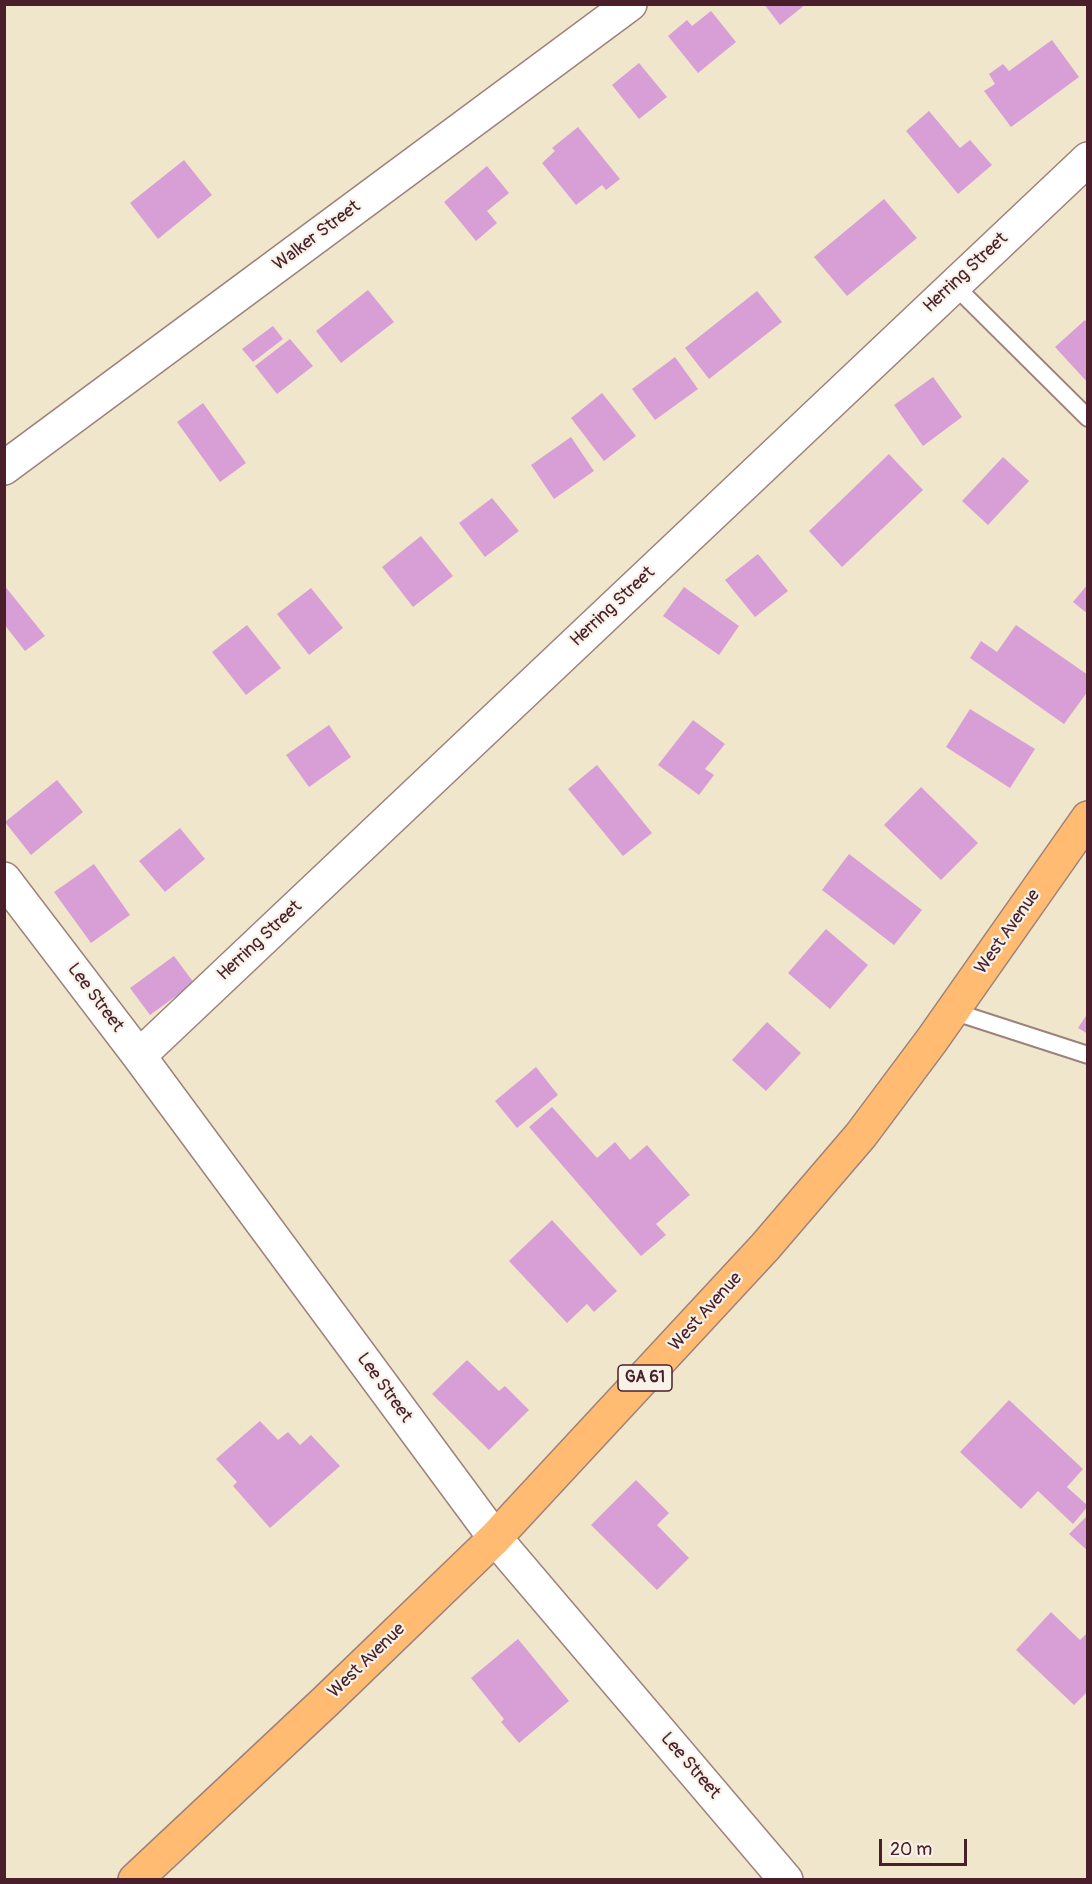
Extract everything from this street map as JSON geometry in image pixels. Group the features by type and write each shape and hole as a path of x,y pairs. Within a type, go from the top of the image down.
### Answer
{"main road":[{"name":"West Avenue","path":"135,1880 495,1538 765,1247 861,1135 1088,818"}],"street":[{"name":"Walker Street","path":"4,468 630,4"},
{"name":"Herring Street","path":"139,1056 1088,159"},
{"name":"Lee Street","path":"4,879 139,1056 495,1538 786,1880"}],"lane":[{"path":"954,285 1088,418"},
{"path":"952,1011 1088,1055"}],"building":[{"path":"764,4 806,4 780,25"},
{"path":"711,11 736,42 698,73 668,36 687,20 692,26"},
{"path":"1052,40 1079,77 1011,127 984,91 995,84 989,74 1003,64 1009,71"},
{"path":"639,63 667,97 639,119 612,85"},
{"path":"929,111 960,148 970,140 992,165 958,194 906,131"},
{"path":"578,127 620,179 606,190 602,185 576,205 542,163 555,151 552,148"},
{"path":"184,160 212,195 158,239 130,203"},
{"path":"487,166 509,193 487,211 497,223 476,241 444,202"},
{"path":"884,199 917,238 847,296 814,257"},
{"path":"368,290 394,322 341,363 316,331"},
{"path":"757,291 782,322 709,379 685,348"},
{"path":"1085,320 1088,323 1088,383 1055,347"},
{"path":"273,326 283,339 253,362 242,349"},
{"path":"290,339 313,366 277,394 255,366"},
{"path":"675,357 698,389 655,420 632,389"},
{"path":"933,377 962,417 923,446 894,405"},
{"path":"602,393 636,436 604,461 571,418"},
{"path":"203,403 246,463 220,482 177,422"},
{"path":"571,437 594,471 554,499 531,465"},
{"path":"889,454 923,490 842,567 809,531"},
{"path":"1003,457 1029,481 988,525 962,501"},
{"path":"492,498 519,531 485,557 459,523"},
{"path":"421,536 453,576 413,607 382,567"},
{"path":"758,554 788,591 755,617 725,580"},
{"path":"1088,584 1088,614 1073,602"},
{"path":"4,585 45,636 25,651 4,624"},
{"path":"684,587 739,626 719,655 663,616"},
{"path":"311,588 343,628 309,655 277,614"},
{"path":"247,625 281,668 246,695 212,652"},
{"path":"1016,625 1088,675 1088,691 1064,724 970,658 981,641 997,652"},
{"path":"970,709 1035,749 1010,788 946,747"},
{"path":"693,720 725,744 705,769 714,775 699,795 658,765"},
{"path":"329,725 351,757 309,787 286,755"},
{"path":"597,765 652,833 623,856 568,789"},
{"path":"57,780 83,812 31,855 5,822"},
{"path":"921,787 978,843 941,880 884,825"},
{"path":"180,828 205,859 165,892 139,861"},
{"path":"849,854 922,910 894,945 822,890"},
{"path":"94,864 130,915 91,943 54,892"},
{"path":"826,929 868,965 830,1009 788,973"},
{"path":"174,956 194,983 150,1015 130,988"},
{"path":"1088,1013 1088,1034 1078,1028"},
{"path":"767,1022 801,1053 766,1091 732,1060"},
{"path":"536,1067 558,1095 517,1128 495,1101"},
{"path":"552,1107 597,1158 615,1142 630,1160 647,1145 690,1195 656,1224 666,1235 641,1256 529,1127"},
{"path":"552,1220 617,1291 594,1312 587,1304 567,1323 509,1261"},
{"path":"467,1360 499,1391 505,1386 529,1410 489,1450 432,1394"},
{"path":"1009,1400 1083,1469 1067,1487 1088,1506 1073,1524 1038,1491 1021,1509 960,1452"},
{"path":"260,1421 278,1440 288,1432 300,1445 311,1435 340,1466 270,1528 233,1486 237,1482 216,1459"},
{"path":"636,1480 669,1513 657,1525 689,1558 657,1590 591,1525"},
{"path":"1088,1515 1088,1551 1069,1534"},
{"path":"1051,1612 1080,1640 1088,1632 1088,1691 1074,1705 1016,1650"},
{"path":"518,1639 569,1701 519,1743 501,1722 504,1719 471,1678"}]}
